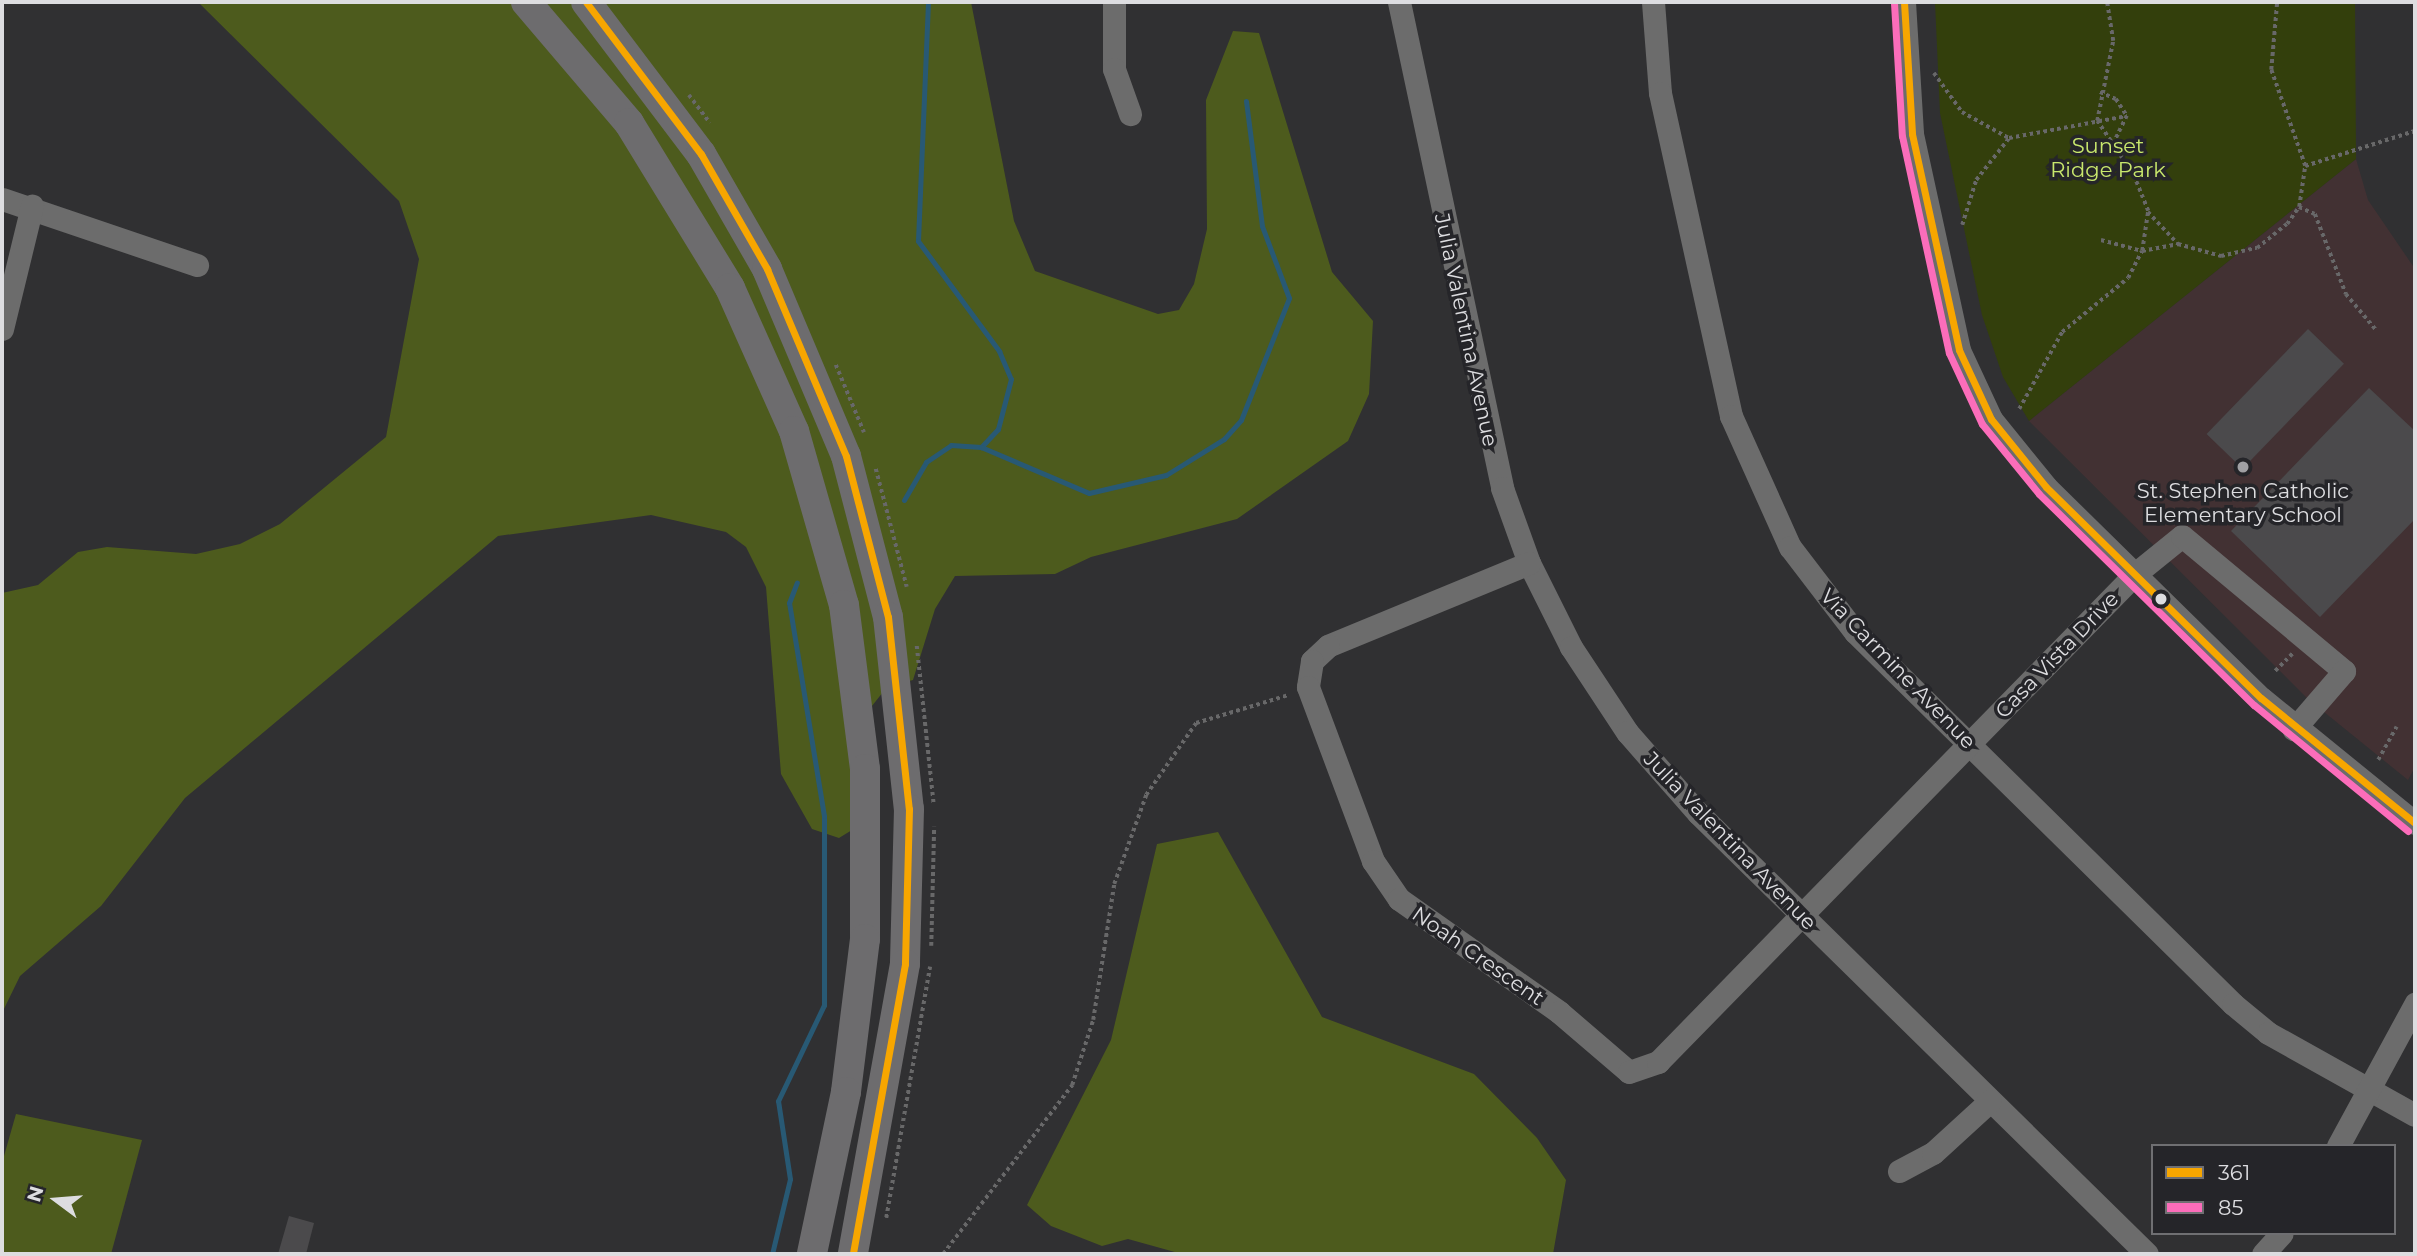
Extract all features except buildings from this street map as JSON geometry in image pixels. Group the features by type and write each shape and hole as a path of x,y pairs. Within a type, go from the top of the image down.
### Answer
{"main road":[{"path":"526,2 629,123 730,288 794,430 844,605 865,769 865,939 846,1092 812,1254"},
{"path":"586,2 701,154 767,269 846,456 883,592 905,739 906,951 892,1065 853,1254"}],"street":[{"path":"1114,2 1114,69 1130,114"},
{"name":"Julia Valentina Avenue","path":"1399,2 1489,436 1529,563 1571,648 1626,732 1802,916 2147,1254"},
{"name":"Via Carmine Avenue","path":"1653,2 1660,93 1717,361 1746,461 1818,588 1969,744 2233,1004 2268,1033 2415,1115"},
{"path":"1904,2 1907,106 1967,371 2014,453 2294,729 2415,822"},
{"path":"2,199 32,206 197,265"},
{"path":"2,329 32,206"},
{"name":"Casa Vista Drive","path":"1802,916 2135,574 2182,536 2344,671 2294,729"},
{"name":"Noah Crescent","path":"1529,563 1328,646 1307,673 1365,840 1399,899 1559,1012 1629,1072 1658,1062 1802,916"},
{"path":"2339,1144 2415,1004"},
{"path":"1899,1171 1933,1153 1990,1101"},
{"path":"2263,1254 2280,1235"}],"path":[{"path":"2107,2 2113,41 2099,92 2098,121 2111,149 2134,176 2148,211 2178,244"},
{"path":"2101,240 2142,251 2178,244 2221,256 2244,253 2272,240 2299,207 2305,166 2271,71 2277,2"},
{"path":"1934,73 1962,112 2009,138 2127,116"},
{"path":"2099,92 2116,99 2127,116"},
{"path":"2111,149 2127,116"},
{"path":"2305,166 2415,131"},
{"path":"1962,225 1976,180 2009,138"},
{"path":"2299,207 2315,214 2346,294 2377,331"},
{"path":"2019,409 2062,332 2128,278 2142,251 2148,211"},
{"path":"2275,671 2293,653"},
{"path":"943,1254 1072,1085 1093,1020 1114,884 1146,795 1196,723 1294,693"},
{"path":"2378,760 2396,727"}],"shaded area":[{"name":"St. Stephen Catholic Elementary School","path":"2356,159 2368,200 2415,269 2415,767 2408,780 2308,699 2029,421"}],"green space":[{"path":"198,2 971,2 1014,221 1035,271 1158,314 1179,310 1194,284 1207,229 1206,100 1233,31 1259,33 1332,272 1373,321 1369,394 1348,441 1237,519 1091,557 1055,574 955,576 935,609 913,680 887,687 868,711 852,830 839,838 812,829 781,774 766,587 746,547 726,532 651,515 498,536 185,798 101,906 20,976 2,1013 2,593 38,585 78,552 107,547 196,554 240,544 280,524 386,437 419,259 399,201"},
{"name":"Sunset Ridge Park","path":"1935,2 2355,2 2356,159 2029,421 2003,377 1982,315 1940,113"},
{"path":"1218,832 1322,1017 1474,1074 1537,1138 1566,1180 1553,1254 1182,1254 1128,1239 1102,1246 1051,1226 1027,1205 1111,1040 1157,844"},
{"path":"16,1114 142,1140 111,1254 2,1254 2,1163"}],"waterway":[{"path":"928,2 918,241 999,351 1011,379 998,429 981,447"},
{"path":"904,500 926,462 951,445 981,447 1089,493 1166,475 1224,439 1241,420 1289,298 1262,226 1246,101"},
{"path":"772,1254 790,1179 778,1101 824,1005 824,816 789,603 797,582"}],"transit line":[{"name":"361","path":"586,2 701,154 767,269 846,456 888,617 909,809 905,964 853,1254"},
{"name":"361","path":"1904,2 1912,134 1959,350 1991,419 2046,487 2261,698 2415,823"},
{"name":"85","path":"1894,3 1902,136 1949,353 1982,424 2039,494 2254,705 2408,831"}],"place":[{"name":"St. Stephen Catholic Elementary School","path":"2243,467"}]}
